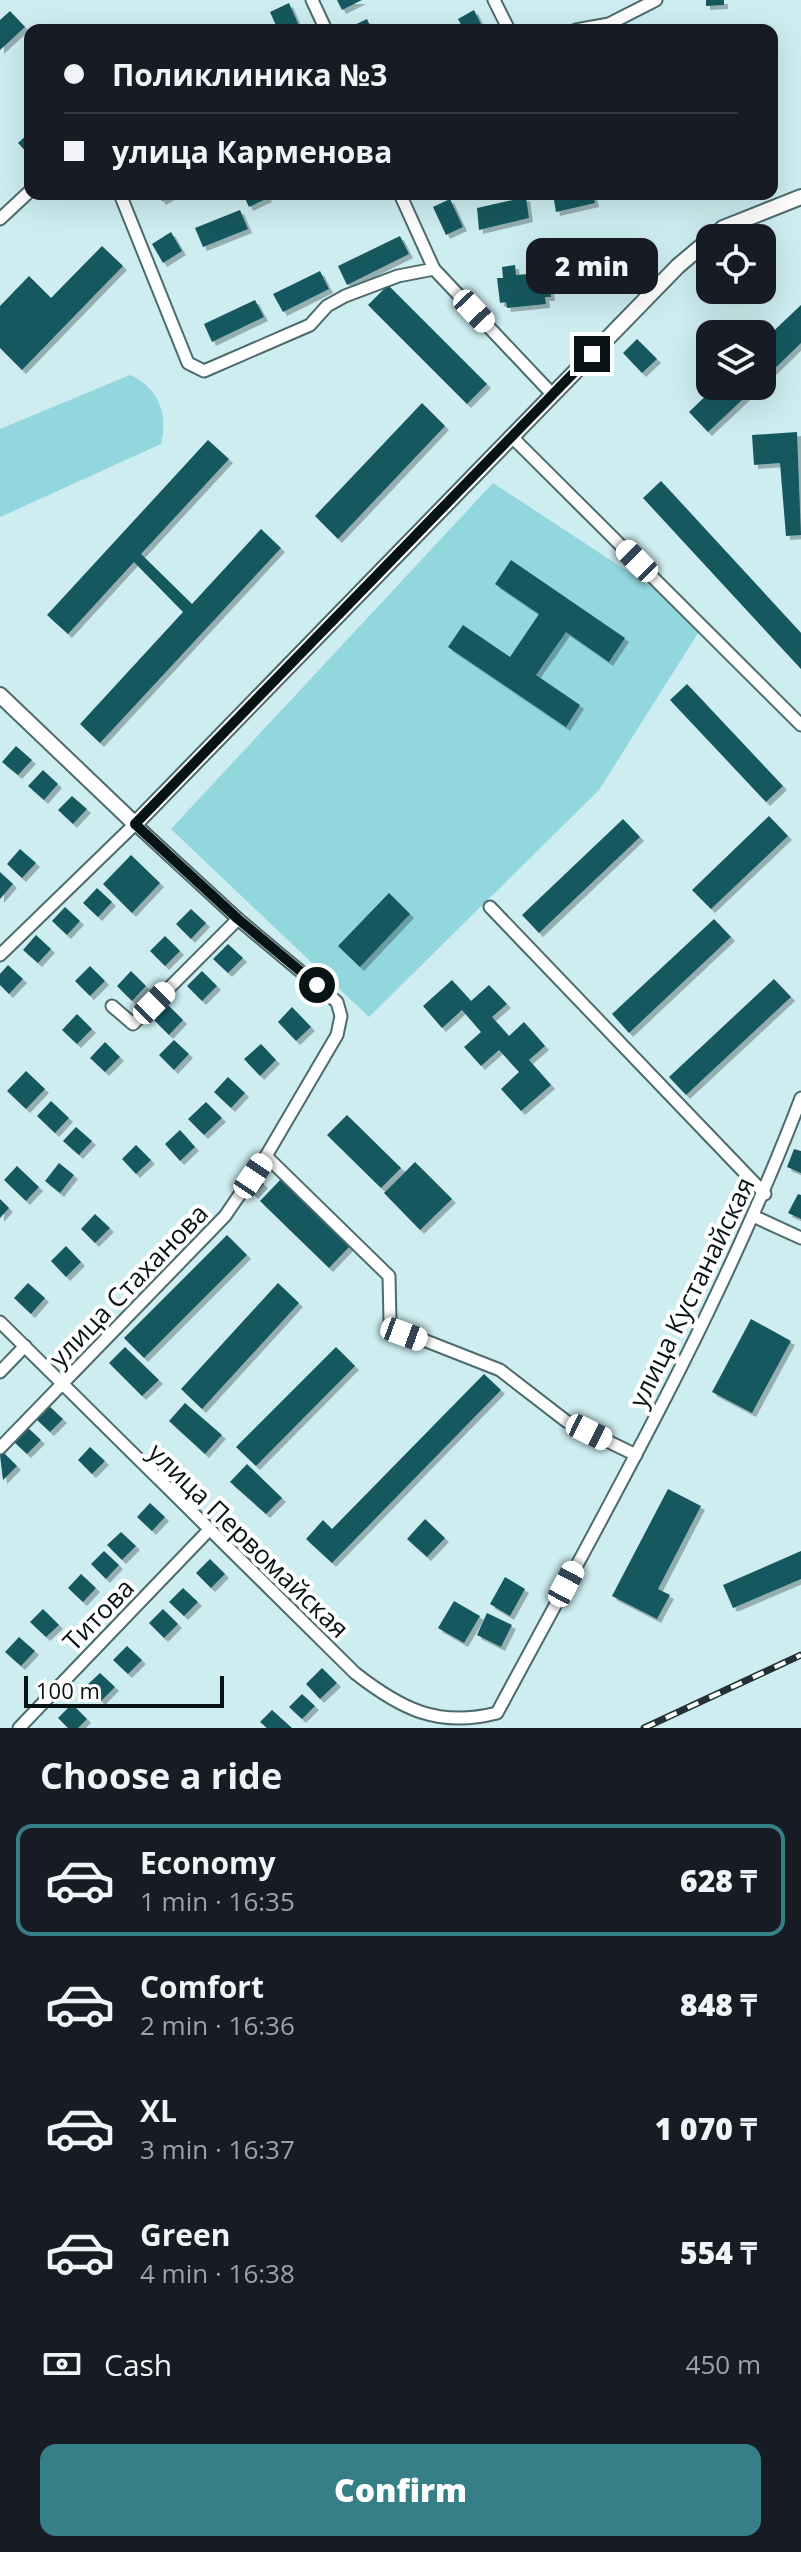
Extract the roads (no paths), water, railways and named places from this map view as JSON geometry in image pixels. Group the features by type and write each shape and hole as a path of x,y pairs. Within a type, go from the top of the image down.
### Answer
{"street":[{"path":"312,0 323,24"},
{"path":"494,0 506,24"},
{"path":"609,24 656,0"},
{"path":"0,219 24,197"},
{"path":"733,224 801,197"},
{"path":"122,200 188,363 204,371 310,325 327,306 345,296 398,276 434,269"},
{"path":"403,200 434,269 553,395"},
{"path":"0,955 135,824 678,266 696,251"},
{"path":"512,437 801,725"},
{"path":"0,695 238,919 133,1024 112,1006"},
{"path":"490,907 765,1194"},
{"name":"улица Стаханова","path":"0,1448 225,1216 266,1156 337,1035 341,1016 337,1002 238,919"},
{"name":"улица Кустанайская","path":"497,1713 636,1455 765,1194 801,1098"},
{"path":"266,1156 389,1276 393,1328 500,1370 566,1421 636,1455"},
{"path":"753,1216 801,1238"},
{"name":"улица Первомайская","path":"0,1322 61,1386 355,1673 411,1717 432,1725 461,1728 480,1723 497,1713"},
{"path":"0,1372 25,1346"},
{"name":"Титова","path":"19,1728 208,1531"}],"railway":[{"path":"644,1728 801,1655"}]}
